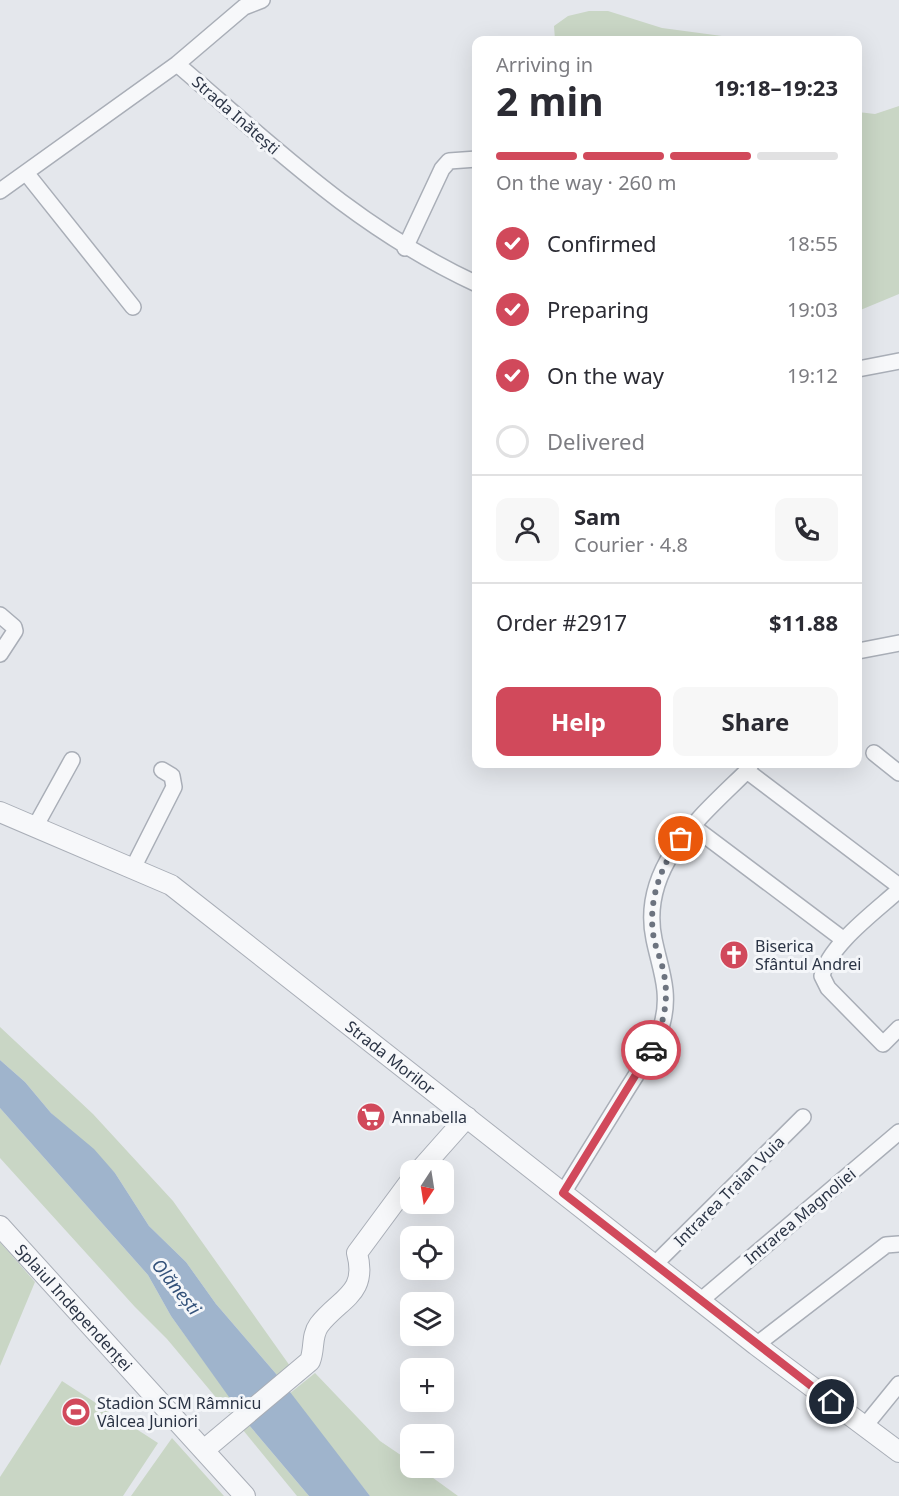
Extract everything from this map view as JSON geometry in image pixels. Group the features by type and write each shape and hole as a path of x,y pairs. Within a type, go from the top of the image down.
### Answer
{"street":[{"path":"177,64 244,7 262,0"},
{"name":"Strada Inătești","path":"0,191 27,174 177,64 323,190 405,248 472,282"},
{"path":"405,248 442,169 449,161 472,159"},
{"path":"27,174 133,307"},
{"path":"862,368 899,361"},
{"path":"0,615 14,627 15,631 0,654"},
{"path":"862,650 899,643"},
{"path":"874,753 899,773"},
{"path":"35,827 72,760"},
{"path":"563,1193 648,1057 662,1024 666,1006 666,981 654,938 652,904 671,853 691,825 748,768"},
{"path":"750,768 899,888 844,940 822,976 828,988 883,1044 899,1028"},
{"path":"133,868 174,788 172,776 162,770"},
{"name":"Strada Morilor","path":"0,812 171,885 756,1345 899,1452"},
{"path":"691,825 844,940"},
{"path":"429,1160 466,1117"},
{"name":"Intrarea Traian Vuia","path":"654,1265 803,1117"},
{"name":"Intrarea Magnoliei","path":"700,1300 899,1132"},
{"path":"204,1450 310,1361 314,1351 312,1339 318,1326 358,1285 361,1267 357,1253 400,1195"},
{"name":"Splaiul Independenței","path":"0,1226 245,1496"},
{"path":"756,1345 886,1245 899,1244"},
{"path":"864,1428 899,1384"}],"green space":[{"path":"589,11 608,11 662,28 722,36 555,36 554,26 568,16"},
{"path":"899,106 899,294 862,309 862,112 875,114"},
{"path":"0,1027 93,1114 173,1201 290,1366 277,1375 216,1304 186,1262 149,1226 115,1173 51,1113 25,1082 0,1060"},
{"path":"0,1108 148,1275 171,1316 237,1407 229,1413 167,1339 135,1307 0,1158"},
{"path":"0,1242 35,1282 0,1366"},
{"path":"315,1373 380,1441 400,1455 400,1478 433,1478 458,1496 370,1496 289,1394"},
{"name":"Stadion SCM Râmnicu Vâlcea Juniori","path":"62,1381 158,1443 123,1496 0,1496 0,1477"},
{"path":"249,1425 309,1496 297,1496 243,1430"},
{"path":"172,1438 224,1496 131,1496"}],"water":[{"name":"Olănești","path":"0,1060 25,1082 51,1113 94,1149 115,1173 149,1226 186,1262 216,1304 277,1375 370,1496 309,1496 249,1425 171,1316 148,1275 0,1108"}],"way so far":[{"path":"651,1050 662,1024 666,1006 666,981 654,938 652,904 671,853 681,839"}],"place":[{"name":"Biserica Sfântul Andrei","path":"734,955"},
{"name":"Annabella","path":"371,1117"},
{"name":"Stadion SCM Râmnicu Vâlcea Juniori","path":"76,1412"}],"route":[{"path":"651,1050 563,1193 832,1402"}]}
